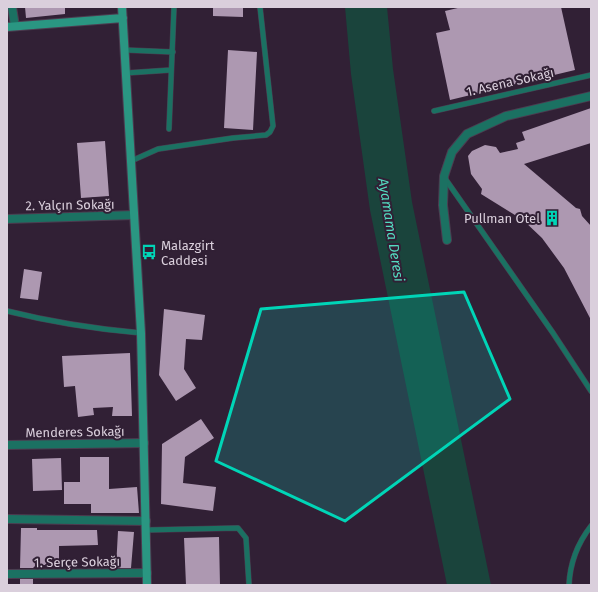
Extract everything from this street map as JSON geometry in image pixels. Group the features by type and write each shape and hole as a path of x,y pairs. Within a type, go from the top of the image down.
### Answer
{"main road":[{"path":"122,7 141,333 147,585"},
{"path":"11,27 123,18"}],"street":[{"path":"11,27 12,7"},
{"path":"447,240 443,205 444,176 452,152 467,134 506,116 591,96"},
{"name":"2. Yalçın Sokağı","path":"7,219 134,215"},
{"name":"Menderes Sokağı","path":"7,445 144,443"},
{"path":"7,519 146,521"},
{"name":"1. Serçe Sokağı","path":"7,574 147,573"}],"lane":[{"path":"169,129 174,7"},
{"path":"131,160 158,149 234,138 266,136 270,132 272,126 260,7"},
{"path":"124,50 172,52"},
{"path":"126,73 171,70"},
{"name":"1. Asena Sokağı","path":"434,111 591,75"},
{"path":"444,176 553,333 591,391"},
{"path":"7,311 56,322 141,333"},
{"path":"569,585 572,559 581,540 591,526"},
{"path":"146,530 238,528 246,538 249,585"}],"highlighted area":[{"path":"464,292 510,399 345,521 216,461 261,309"}],"water":[{"name":"Ayamama Deresi","path":"345,7 387,7 393,69 412,202 491,585 447,585 370,210 351,74"}],"building":[{"path":"25,7 65,7 65,14 26,18"},
{"path":"213,7 243,7 243,17 213,16"},
{"path":"462,7 561,7 575,70 450,100 436,33 450,30 445,11"},
{"path":"228,50 257,52 253,130 224,128"},
{"name":"Pullman Otel","path":"591,108 591,143 524,164 576,208 580,209 582,216 591,226 591,320 564,268 542,238 523,220 481,194 482,189 471,174 468,156 472,151 485,145 496,147 500,153 518,149 516,143 525,140 522,132"},
{"path":"105,141 109,196 81,198 77,143"},
{"path":"24,269 42,272 38,300 20,298"},
{"path":"164,309 205,315 202,340 186,339 184,369 196,388 176,401 159,375"},
{"path":"130,353 132,416 112,416 113,407 93,408 94,415 78,417 75,386 64,387 62,356"},
{"path":"201,419 214,438 185,457 183,483 216,487 213,511 161,504 162,444"},
{"path":"80,457 109,457 109,489 137,487 139,513 91,513 91,504 64,504 64,482 80,482"},
{"path":"61,458 62,490 33,491 32,459"},
{"path":"21,528 37,528 37,530 97,530 98,545 59,546 59,565 36,565 33,568 20,568"},
{"path":"118,531 134,532 131,568 116,568"},
{"path":"219,537 220,585 186,585 184,538"},
{"path":"20,579 33,579 33,585 20,585"}],"place":[{"name":"Pullman Otel","path":"552,218"},
{"name":"Malazgirt Caddesi","path":"149,252"}]}
